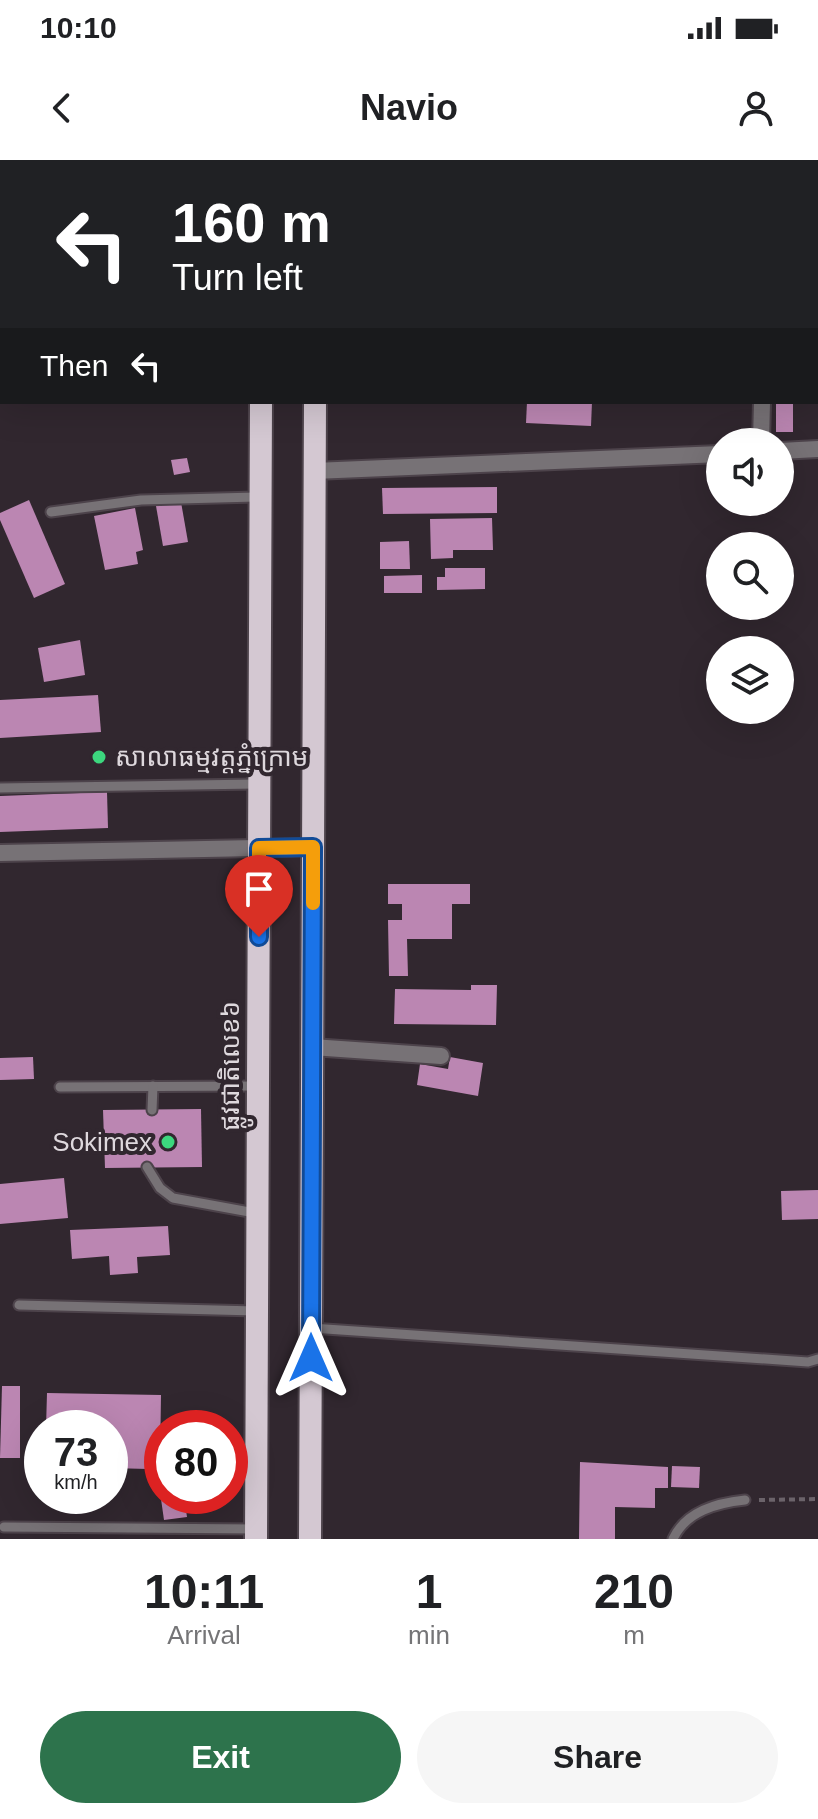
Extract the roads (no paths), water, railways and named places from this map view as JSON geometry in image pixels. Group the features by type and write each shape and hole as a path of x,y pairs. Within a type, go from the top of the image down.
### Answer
{"highway":[{"name":"ផ្លូវជាតិលេខ៦","path":"256,1534 261,404"},
{"path":"310,1539 315,404"}],"street":[{"path":"761,428 762,404"},
{"path":"794,450 818,449"},
{"path":"314,471 706,455"},
{"path":"0,853 313,847"},
{"path":"312,1047 441,1056"}],"lane":[{"path":"51,512 141,500 260,497"},
{"path":"0,788 259,784"},
{"path":"152,1110 153,1086"},
{"path":"60,1087 258,1086"},
{"path":"147,1167 160,1188 173,1198 257,1214"},
{"path":"19,1305 257,1311"},
{"path":"311,1328 808,1362 818,1359"},
{"path":"673,1539 690,1518 702,1510 745,1500"},
{"path":"4,1527 256,1534"}],"place":[{"name":"សាលាធម្មវត្តភ្នំក្រោម","path":"99,757"},
{"name":"Sokimex","path":"168,1142"}]}
